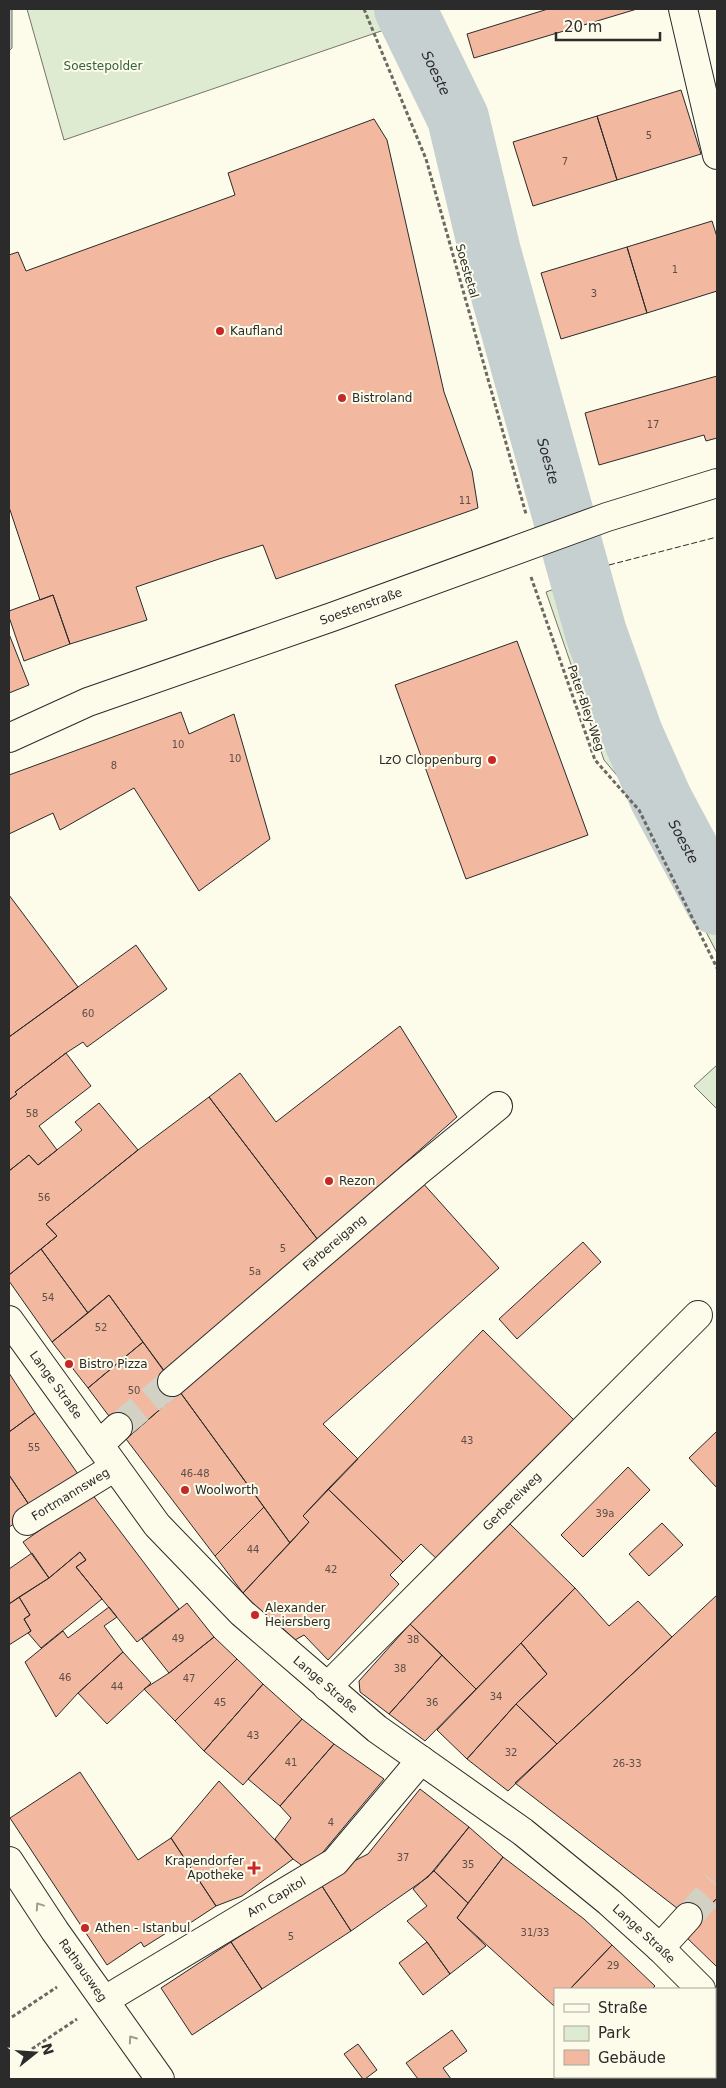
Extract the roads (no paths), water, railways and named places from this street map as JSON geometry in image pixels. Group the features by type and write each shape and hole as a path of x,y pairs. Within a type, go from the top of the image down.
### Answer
{"street":[{"path":"683,11 717,155"},
{"name":"Soestenstraße","path":"9,738 88,702 607,517 717,483"},
{"name":"Färbereigang","path":"172,1382 416,1173 498,1106"},
{"name":"Gerbereiweg","path":"327,1687 698,1314"},
{"name":"Lange Straße","path":"9,1320 109,1436 115,1467 157,1525 242,1613 377,1729 524,1832 609,1902 660,1948 700,1988"},
{"name":"Fortmannsweg","path":"27,1521 115,1467"},
{"name":"Am Capitol","path":"105,2000 335,1862 421,1760"},
{"name":"Rathausweg","path":"9,1861 160,2079"},
{"path":"660,1948 688,1917"}],"waterway":[{"name":"Soeste","path":"405,9 458,118 490,252 596,633 632,734 661,799 717,904"}],"tunnel":[{"path":"118,1427 172,1382"},
{"path":"688,1917 717,1885"}],"place":[{"name":"Kaufland","path":"220,331"},
{"name":"Bistroland","path":"342,398"},
{"name":"LzO Cloppenburg","path":"492,760"},
{"name":"Rezon","path":"329,1181"},
{"name":"Bistro Pizza","path":"69,1364"},
{"name":"Woolworth","path":"185,1490"},
{"name":"Alexander Heiersberg","path":"255,1615"},
{"name":"Krapendorfer Apotheke","path":"254,1868"},
{"name":"Athen - Istanbul","path":"85,1928"}],"park label":[{"name":"Soestepolder","path":"103,66"}]}
